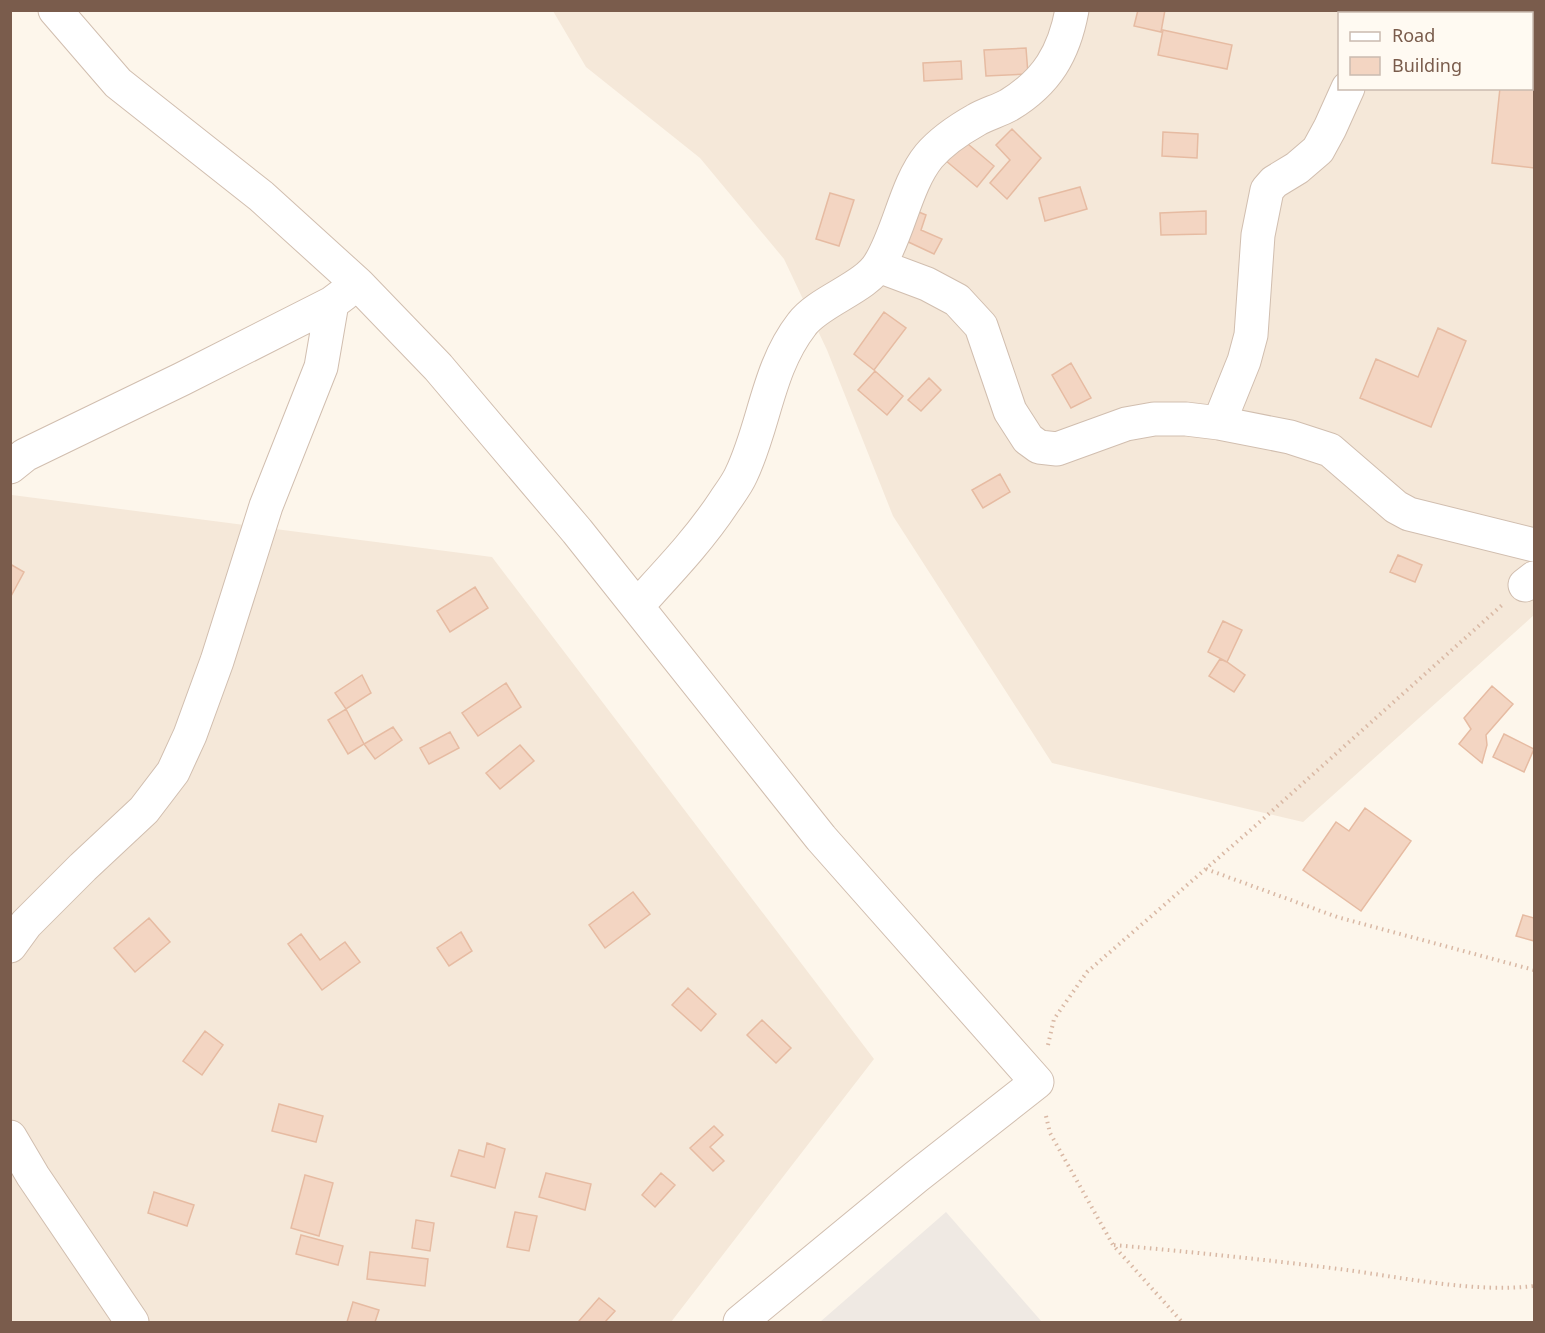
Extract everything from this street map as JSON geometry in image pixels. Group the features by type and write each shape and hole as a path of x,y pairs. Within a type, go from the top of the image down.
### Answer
{"street":[{"path":"55,10 118,83 261,196 358,284 438,367 577,531 822,838 1037,1082 916,1177 740,1323"},
{"path":"637,606 692,547 741,476 755,440 765,399 778,363 803,322 879,266 919,172 929,156 961,129 1009,105 1040,80 1057,58 1067,36 1072,10"},
{"path":"1219,423 1244,361 1251,335 1258,235 1267,190 1274,182 1297,168 1318,150 1347,90"},
{"path":"879,266 927,284 957,300 981,326 1010,411 1028,439 1039,447 1057,449 1126,424 1154,419 1186,419 1219,423 1290,437 1330,450 1396,507 1409,514 1534,545"},
{"path":"10,467 25,454 182,379 332,303 358,284"},
{"path":"10,946 26,924 144,810 173,772 190,735 217,661 266,506 321,367 332,303"},
{"path":"10,1137 33,1176 132,1323"}],"path":[{"path":"1182,1323 1113,1245 1050,1133 1037,1082 1054,1019 1088,972 1530,581"},
{"path":"1206,869 1337,917 1534,970"},
{"path":"1113,1245 1260,1258 1455,1285 1534,1286"}],"shaded area":[{"path":"553,11 1534,11 1534,615 1303,822 1052,763 893,516 827,350 784,259 700,158 586,67"},
{"path":"12,495 492,557 874,1059 671,1322 11,1322 10,499"},
{"path":"946,1212 1042,1322 820,1322"}],"building":[{"path":"1138,10 1165,10 1161,32 1134,26"},
{"path":"1163,30 1232,45 1227,69 1158,55"},
{"path":"1533,38 1534,168 1492,163 1500,90 1533,90"},
{"path":"1026,48 1028,74 986,76 984,50"},
{"path":"961,61 962,79 924,81 923,63"},
{"path":"1012,129 1041,158 1007,199 990,183 1010,160 996,145"},
{"path":"1163,132 1198,134 1197,158 1162,156"},
{"path":"962,139 994,166 977,187 945,160"},
{"path":"1080,187 1087,209 1045,221 1039,198"},
{"path":"830,193 854,200 839,246 816,239"},
{"path":"914,210 926,215 921,230 942,239 934,254 902,239"},
{"path":"1206,211 1206,234 1161,235 1160,213"},
{"path":"884,312 906,328 874,370 854,354"},
{"path":"1438,328 1466,341 1431,427 1360,398 1376,359 1418,377"},
{"path":"1071,363 1091,398 1071,408 1052,375"},
{"path":"875,371 903,396 887,415 858,390"},
{"path":"929,378 941,390 921,411 908,400"},
{"path":"1000,474 1010,492 983,508 972,490"},
{"path":"1398,555 1422,565 1415,582 1390,572"},
{"path":"10,564 24,572 10,598"},
{"path":"475,587 488,608 450,632 437,611"},
{"path":"1223,621 1242,630 1227,662 1208,652"},
{"path":"1220,659 1245,675 1234,692 1209,676"},
{"path":"362,675 371,693 346,709 335,693"},
{"path":"506,683 521,707 478,736 462,713"},
{"path":"1492,686 1513,704 1486,735 1487,745 1482,763 1459,744 1471,729 1464,718"},
{"path":"346,709 364,744 348,754 328,720"},
{"path":"393,727 402,740 375,759 364,744"},
{"path":"450,732 459,748 429,764 420,748"},
{"path":"1504,734 1534,749 1524,772 1493,757"},
{"path":"520,745 534,761 500,789 486,773"},
{"path":"1365,808 1411,841 1361,911 1303,870 1336,822 1349,831"},
{"path":"633,892 650,914 605,948 589,925"},
{"path":"1523,915 1534,918 1534,941 1516,936"},
{"path":"149,918 170,942 135,972 114,948"},
{"path":"461,932 472,951 449,966 437,948"},
{"path":"301,934 320,960 345,942 360,962 322,990 288,944"},
{"path":"688,988 716,1014 701,1031 672,1005"},
{"path":"762,1020 791,1048 776,1063 747,1035"},
{"path":"205,1031 223,1045 202,1075 183,1061"},
{"path":"279,1104 323,1116 316,1142 272,1131"},
{"path":"714,1126 723,1135 710,1147 724,1161 713,1171 690,1148"},
{"path":"487,1143 505,1149 495,1188 451,1176 459,1150 484,1157"},
{"path":"546,1173 591,1184 585,1210 539,1197"},
{"path":"661,1173 675,1185 655,1207 642,1195"},
{"path":"305,1175 333,1183 319,1236 291,1228"},
{"path":"154,1192 194,1205 187,1226 148,1213"},
{"path":"515,1212 537,1216 529,1251 507,1247"},
{"path":"416,1220 434,1223 430,1251 412,1248"},
{"path":"301,1235 343,1246 338,1265 296,1254"},
{"path":"370,1252 428,1259 425,1286 367,1279"},
{"path":"599,1298 615,1311 605,1322 579,1321"},
{"path":"353,1302 379,1310 375,1322 347,1322"}]}
